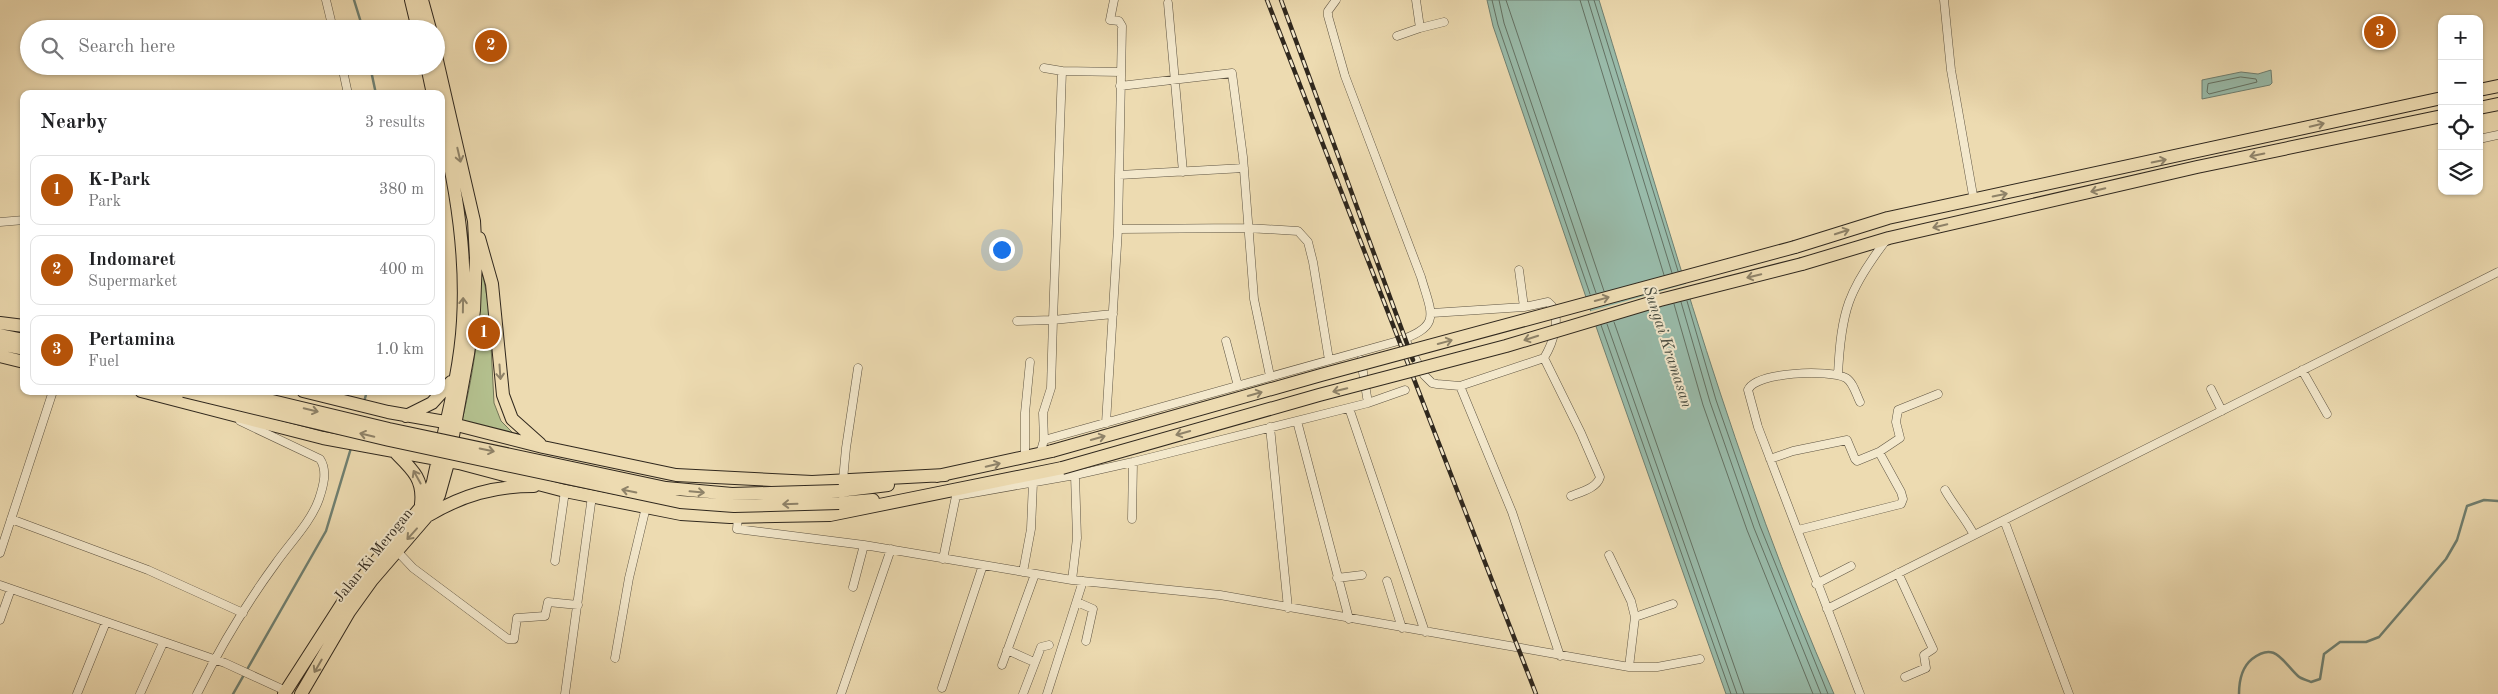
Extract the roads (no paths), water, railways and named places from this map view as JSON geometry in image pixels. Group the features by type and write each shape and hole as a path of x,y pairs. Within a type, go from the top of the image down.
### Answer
{"highway":[{"path":"410,0 416,20"},
{"path":"422,0 428,20"},
{"path":"429,75 433,90"},
{"path":"440,75 444,90"},
{"path":"2483,89 2498,86"},
{"path":"445,95 474,221 492,284 503,395 510,414 518,426 543,447"},
{"path":"201,395 389,440 680,502 734,506 887,485 945,475 1046,453 1330,373 1795,247 1888,218 1974,201 2438,99"},
{"path":"2483,107 2498,104"},
{"path":"2389,109 2391,126"},
{"path":"156,395 323,438 389,450 565,491 681,514 738,516 830,515 952,492 1062,468 1319,395 1506,346 1660,300 1802,264 1889,238 2197,167 2391,126 2438,119"},
{"path":"445,144 457,199 462,241 463,322 450,423"},
{"path":"450,423 474,310 474,221"},
{"path":"0,323 20,326"},
{"path":"0,335 20,348"},
{"path":"0,344 20,349"},
{"path":"0,356 20,351"},
{"path":"445,391 455,376"},
{"path":"247,395 389,429 666,488 732,494 840,491 952,492"},
{"path":"319,395 406,416 450,423 543,447 676,475 812,482 840,491"},
{"path":"406,416 432,403 441,395"},
{"name":"Jalan Ki Merogan","path":"301,694 349,612 424,512 440,463 450,423"},
{"path":"389,450 417,476 422,492 424,512 476,492 507,487 548,486"},
{"name":"Jalan Ki Merogan","path":"285,692 347,596 424,512"}],"street":[{"path":"326,0 331,20"},
{"path":"1106,423 1118,229 1122,26 1119,21 1110,20 1114,0"},
{"path":"1044,440 1405,338 1419,333 1430,322 1432,313 1421,277 1337,55 1328,16 1328,11 1336,0"},
{"path":"1416,0 1420,28"},
{"path":"1944,0 1951,70 1974,201"},
{"path":"1168,3 1183,172"},
{"path":"1397,36 1444,22"},
{"path":"1044,68 1062,71 1121,72"},
{"path":"1046,453 1043,413 1050,398 1051,388 1062,71"},
{"path":"1120,86 1232,72 1244,168 1247,228 1254,299 1270,376"},
{"path":"344,75 347,90"},
{"path":"2483,138 2498,135"},
{"path":"1119,175 1244,168"},
{"path":"0,222 20,220"},
{"path":"1118,229 1247,228 1298,232 1308,242 1329,360"},
{"path":"1838,375 1842,322 1849,300 1857,282 1889,238"},
{"path":"1519,270 1524,307"},
{"path":"1827,609 2498,272"},
{"path":"1405,338 1427,379 1437,384 1460,386 1544,358 1554,340 1556,328 1552,305 1548,302 1524,307 1432,313"},
{"path":"1017,321 1052,320 1112,314"},
{"path":"1226,341 1238,386"},
{"path":"1360,350 1368,403"},
{"path":"1544,358 1581,432 1600,477 1594,486 1571,496"},
{"path":"1025,458 1025,413 1030,362"},
{"path":"840,491 858,368"},
{"path":"2302,370 2327,414"},
{"path":"1860,402 1850,382 1838,375 1799,372 1754,383 1749,387 1752,408 1770,459 1798,530 1816,584 1860,694"},
{"path":"1460,386 1512,512 1560,656"},
{"path":"943,559 952,492 1034,482 1133,462 1368,403 1405,390"},
{"path":"2211,390 2222,410"},
{"path":"1770,459 1793,451 1847,440 1854,459 1858,461 1879,452 1900,438 1896,422 1898,410 1938,394"},
{"path":"0,553 52,395"},
{"path":"1349,408 1425,632"},
{"path":"197,694 214,660 243,613 275,564 313,512 324,480 325,470 323,464 314,455 217,410"},
{"path":"1297,421 1349,619"},
{"path":"1270,427 1288,608"},
{"path":"1798,530 1902,504 1901,492 1879,452"},
{"path":"1132,519 1133,462"},
{"path":"1072,580 1077,538 1075,475"},
{"path":"1023,572 1031,529 1034,482"},
{"path":"1945,490 1974,535"},
{"path":"555,561 565,491"},
{"path":"565,694 592,496"},
{"path":"615,658 629,578 646,507"},
{"path":"738,516 737,529 864,545 1072,580 1220,595 1629,667 1657,667 1700,659"},
{"path":"11,519 148,570 243,613"},
{"path":"2004,520 2069,694"},
{"path":"853,587 864,545"},
{"path":"397,550 413,568 508,639 514,639 517,618 544,616 548,602 578,605"},
{"path":"841,694 890,550"},
{"path":"1608,554 1631,601 1634,617 1629,667"},
{"path":"942,688 983,565"},
{"path":"1816,584 1851,566"},
{"path":"1898,573 1933,649 1924,655 1926,668 1905,676"},
{"path":"1002,665 1035,574"},
{"path":"1337,578 1362,575"},
{"path":"1047,694 1084,581"},
{"path":"1388,581 1402,628"},
{"path":"0,585 224,663 258,677 285,692"},
{"path":"0,620 11,589"},
{"path":"1077,602 1094,609 1086,641"},
{"path":"1634,617 1673,604"},
{"path":"77,694 106,622"},
{"path":"140,694 163,643"},
{"path":"1023,694 1041,646 1049,645"},
{"path":"1007,650 1034,662"}],"water":[{"name":"Sungai Kramasan","path":"1487,0 1599,0 1706,350 1735,437 1798,609 1834,694 1726,694 1600,338 1493,26"},
{"path":"2271,70 2272,83 2270,85 2202,99 2202,80 2241,72 2258,74"}],"waterway":[{"path":"354,0 360,20"},
{"path":"372,75 375,90"},
{"path":"364,402 366,395"},
{"path":"233,694 326,531 351,448"},
{"path":"2239,694 2243,671 2248,663 2260,654 2267,652 2278,655 2299,677 2311,682 2320,679 2324,654 2340,642 2366,642 2379,637 2446,559 2457,540 2467,506 2484,500 2498,501"}],"railway":[{"path":"1267,0 1536,694"},
{"path":"1281,0 1413,360"}],"place":[{"name":"Pertamina","path":"2380,32"},
{"name":"Indomaret","path":"491,46"},
{"name":"K-Park","path":"484,333"}]}
